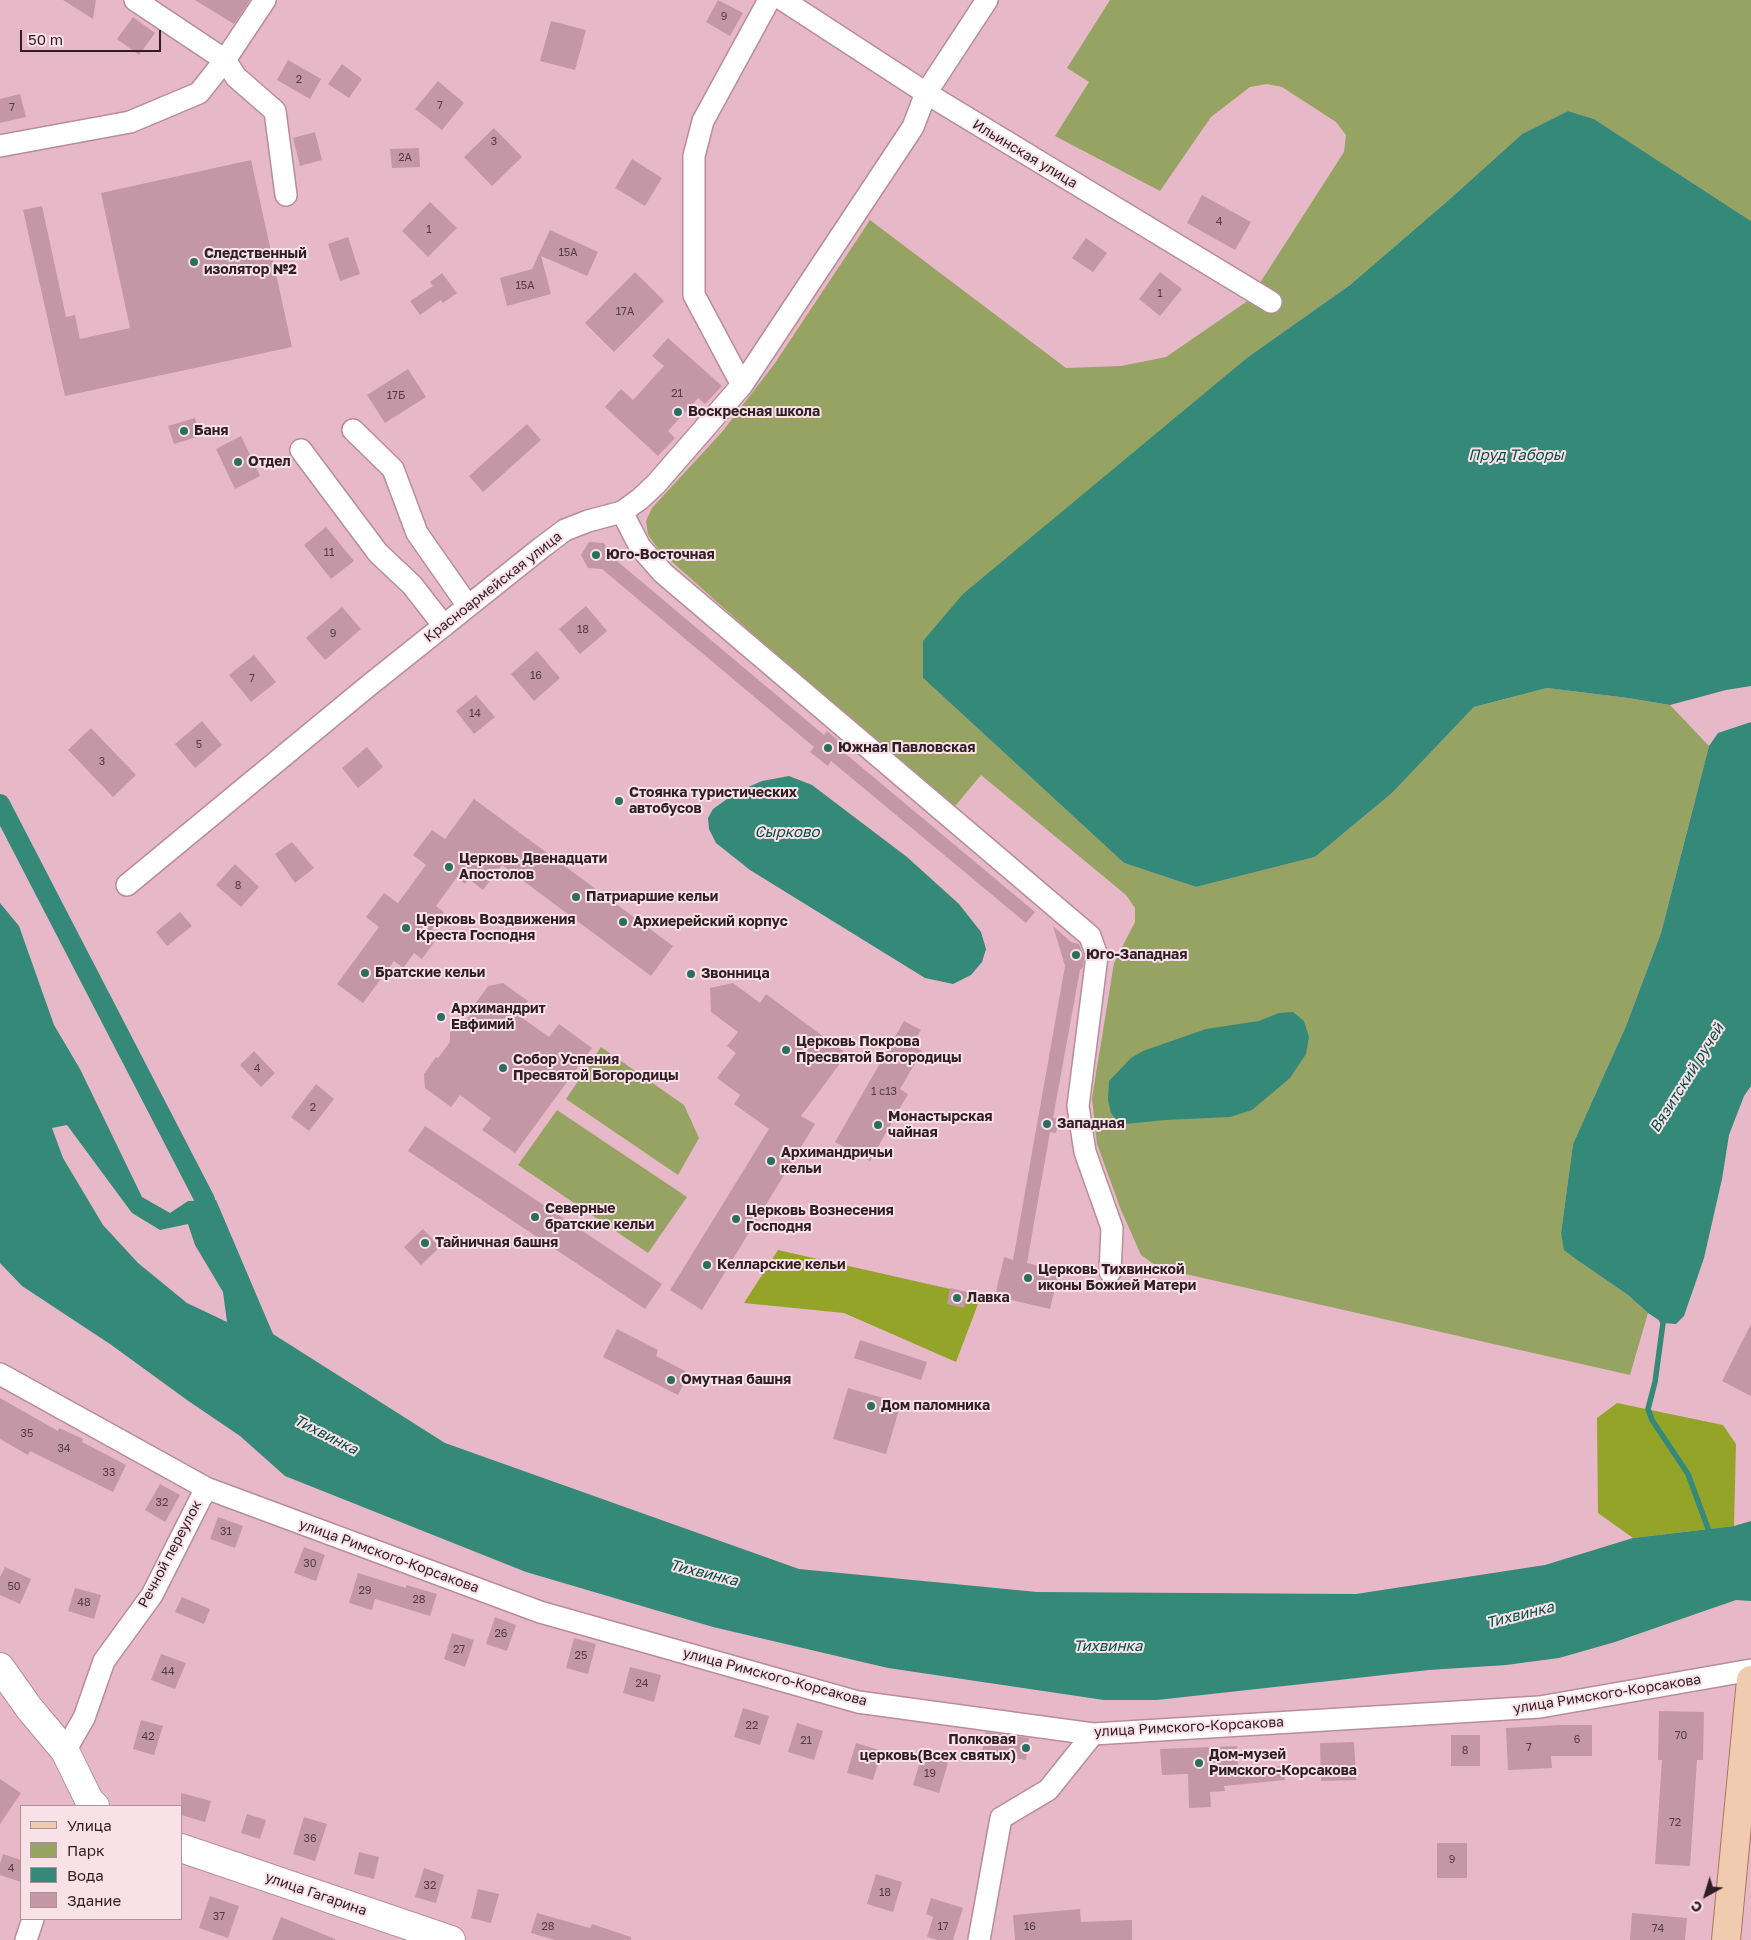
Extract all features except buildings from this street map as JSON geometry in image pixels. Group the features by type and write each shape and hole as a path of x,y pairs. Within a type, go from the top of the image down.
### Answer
{"main road":[{"path":"1726,1940 1751,1680"}],"street":[{"path":"135,0 225,60 236,77 275,111 286,195"},
{"path":"0,146 130,122 199,93 225,60 265,0"},
{"path":"742,386 694,295 694,156 703,121 769,0"},
{"name":"Ильинская улица","path":"783,0 926,93 1271,302"},
{"name":"Красноармейская улица","path":"127,885 468,606 565,530 588,520 622,512 656,484 742,386 913,127 926,93 987,0"},
{"path":"353,430 393,469 416,533 468,606"},
{"path":"301,450 378,553 412,585 444,626"},
{"path":"622,512 640,547 663,573 1090,936 1097,956 1078,1106 1085,1152 1112,1228 1110,1272"},
{"name":"улица Римского-Корсакова","path":"0,1374 206,1488 540,1612 858,1702 1093,1734 1540,1707 1751,1670"},
{"name":"Речной переулок","path":"64,1751 84,1718 104,1661 152,1595 206,1488"},
{"path":"0,1667 29,1708 64,1751 90,1804"},
{"path":"979,1940 1001,1818 1048,1790 1093,1734"},
{"name":"улица Гагарина","path":"182,1848 451,1940"},
{"path":"26,1940 33,1920"}],"green space":[{"path":"1110,0 1751,0 1751,221 1594,119 1568,111 1522,134 1350,285 1248,357 1149,441 923,678 1124,863 1196,887 1315,857 1392,793 1474,707 1547,688 1670,705 1709,746 1661,933 1626,1026 1573,1144 1561,1233 1565,1250 1628,1295 1648,1313 1630,1375 1159,1268 1141,1255 1121,1210 1097,1144 1092,1098 1114,963 1135,922 1135,908 1126,895 981,775 951,811 660,551 648,535 646,521 652,508 722,432 775,363 870,220 1066,368 1121,366 1166,357 1249,300 1344,152 1346,135 1336,122 1282,87 1267,84 1250,87 1211,117 1160,191 1055,136 1089,82 1067,68"},
{"path":"601,1047 684,1105 699,1138 678,1175 566,1099"},
{"path":"557,1110 687,1197 648,1253 518,1165"},
{"path":"778,1250 981,1296 956,1362 844,1313 744,1303"},
{"path":"1617,1403 1723,1425 1736,1444 1734,1526 1633,1538 1598,1513 1597,1418"}],"water":[{"name":"Пруд Таборы","path":"1568,111 1594,119 1751,221 1751,686 1726,690 1670,705 1547,688 1474,707 1392,793 1315,857 1196,887 1124,863 923,678 923,641 963,594 1248,357 1350,285 1522,134"},
{"name":"Вязитский ручей","path":"1751,722 1751,1086 1744,1096 1729,1135 1722,1179 1704,1258 1684,1316 1676,1324 1663,1323 1648,1313 1628,1295 1564,1250 1561,1233 1573,1144 1626,1026 1661,933 1709,746 1718,733"},
{"name":"Сырково","path":"789,776 812,785 907,857 959,904 981,932 986,949 982,962 971,975 953,984 925,978 750,870 716,843 709,829 708,818 713,809 737,792 762,781"},
{"name":"Тихвинка","path":"0,903 19,926 54,1025 80,1069 142,1197 170,1213 188,1201 216,1200 273,1334 445,1443 799,1569 1037,1592 1356,1594 1545,1565 1633,1538 1734,1526 1751,1521 1751,1601 1736,1600 1615,1642 1559,1658 1506,1665 1429,1670 1157,1700 1104,1700 888,1668 713,1627 526,1572 285,1476 240,1436 110,1344 22,1286 0,1263","holes":["67,1125 132,1213 160,1230 188,1224 195,1245 223,1292 227,1322 187,1303 138,1263 103,1225 63,1158 52,1128"]},
{"path":"1293,1012 1304,1021 1309,1037 1306,1054 1290,1078 1252,1110 1230,1117 1125,1124 1117,1121 1111,1113 1108,1100 1109,1081 1131,1058 1143,1051 1206,1029 1259,1021 1279,1013"}],"waterway":[{"path":"0,804 205,1200"},
{"path":"1661,1318 1663,1323 1655,1382 1648,1409 1652,1420 1688,1474 1710,1534"}],"place":[{"name":"Следственный изолятор №2","path":"194,262"},
{"name":"Воскресная школа","path":"678,412"},
{"name":"Баня","path":"184,431"},
{"name":"Отдел","path":"238,462"},
{"name":"Юго-Восточная","path":"596,555"},
{"name":"Южная Павловская","path":"828,748"},
{"name":"Стоянка туристических автобусов","path":"619,801"},
{"name":"Церковь Двенадцати Апостолов","path":"449,867"},
{"name":"Патриаршие кельи","path":"576,897"},
{"name":"Архиерейский корпус","path":"623,922"},
{"name":"Церковь Воздвижения Креста Господня","path":"406,928"},
{"name":"Юго-Западная","path":"1076,955"},
{"name":"Братские кельи","path":"365,973"},
{"name":"Звонница","path":"691,974"},
{"name":"Архимандрит Евфимий","path":"441,1017"},
{"name":"Церковь Покрова Пресвятой Богородицы","path":"786,1050"},
{"name":"Собор Успения Пресвятой Богородицы","path":"503,1068"},
{"name":"Западная","path":"1047,1124"},
{"name":"Монастырская чайная","path":"878,1125"},
{"name":"Архимандричьи кельи","path":"771,1161"},
{"name":"Северные братские кельи","path":"535,1217"},
{"name":"Церковь Вознесения Господня","path":"736,1219"},
{"name":"Тайничная башня","path":"425,1243"},
{"name":"Келларские кельи","path":"707,1265"},
{"name":"Церковь Тихвинской иконы Божией Матери","path":"1028,1278"},
{"name":"Лавка","path":"957,1298"},
{"name":"Омутная башня","path":"671,1380"},
{"name":"Дом паломника","path":"871,1406"},
{"name":"Полковая церковь(Всех святых)","path":"1026,1748"},
{"name":"Дом-музей Римского-Корсакова","path":"1199,1763"}]}
